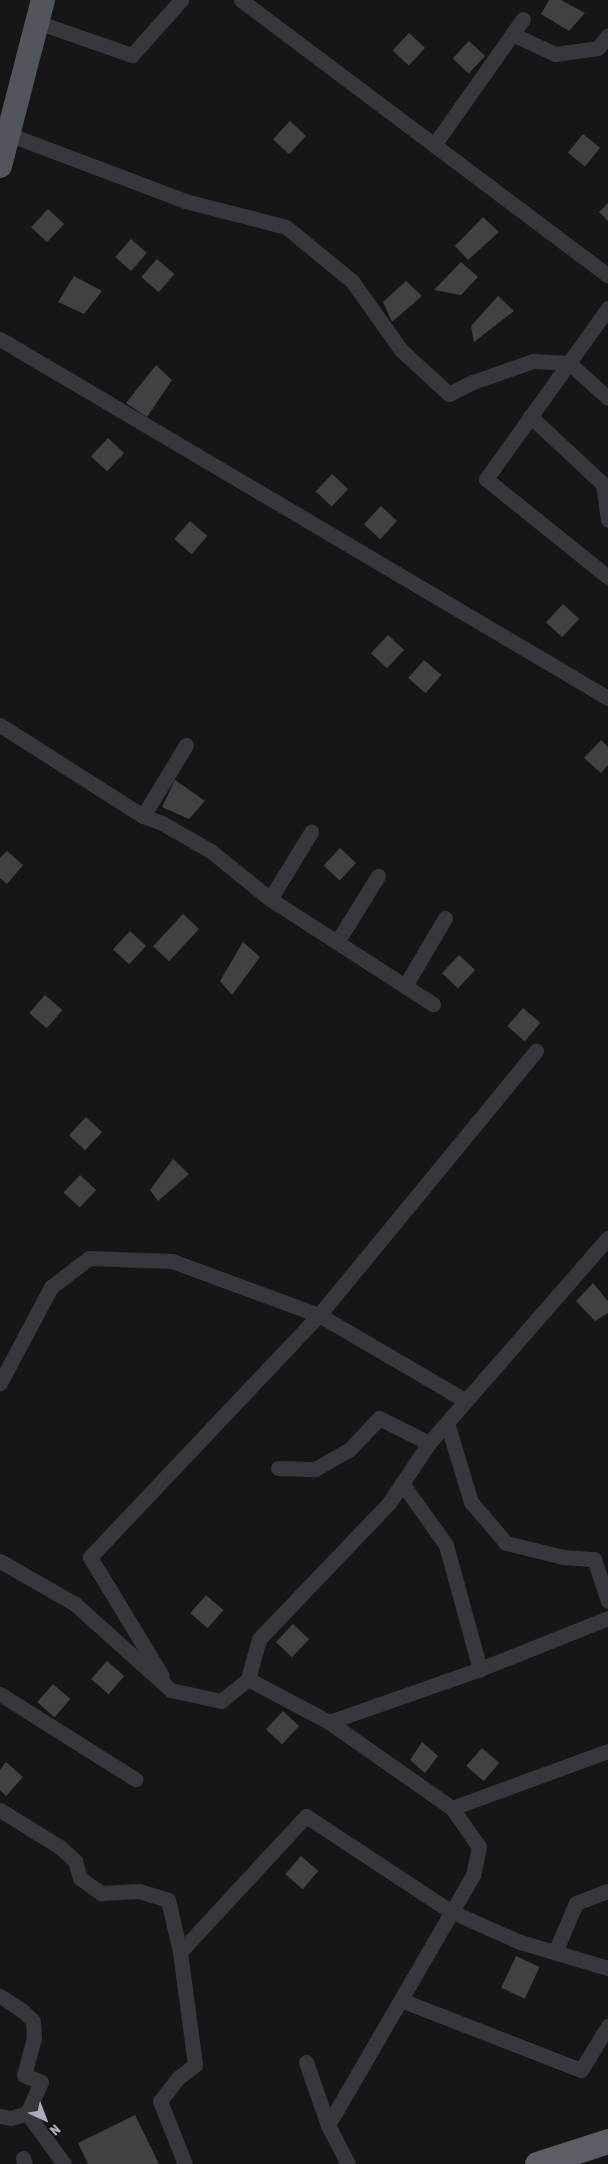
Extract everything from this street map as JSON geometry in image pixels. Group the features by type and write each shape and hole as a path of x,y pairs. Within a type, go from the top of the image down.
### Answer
{"highway":[{"path":"537,2164 605,2147"}],"main road":[{"path":"0,166 40,11"}],"street":[{"path":"40,11 132,55 181,0"},
{"path":"241,0 608,276"},
{"path":"434,145 523,20"},
{"path":"512,34 555,54 598,48 608,35"},
{"path":"8,134 185,201 286,227 352,280 401,350 449,394 473,382 533,361 569,362 608,398"},
{"path":"608,308 486,478 608,577"},
{"path":"0,339 608,698"},
{"path":"530,416 603,484 608,520"},
{"path":"0,725 143,816 162,823 212,852 270,899 433,1004"},
{"path":"143,816 186,745"},
{"path":"270,899 312,832"},
{"path":"337,942 378,876"},
{"path":"405,986 446,918"},
{"path":"171,1690 90,1557 319,1315 536,1051"},
{"path":"0,1561 75,1604 171,1690 221,1701 248,1679 260,1640 389,1503 429,1443 608,1238"},
{"path":"0,1383 51,1287 89,1258 172,1261 319,1315 466,1401"},
{"path":"278,1468 315,1469 350,1449 379,1418 429,1443"},
{"path":"447,1423 471,1502 506,1543 563,1557 594,1559 608,1601"},
{"path":"402,1483 446,1545 480,1669"},
{"path":"329,1722 480,1669 608,1618"},
{"path":"248,1679 329,1722 452,1808 479,1847 473,1875 328,2125"},
{"path":"0,1694 135,1780"},
{"path":"452,1808 608,1751"},
{"path":"0,1810 60,1847 75,1861 80,1878 101,1893 139,1891 168,1900 180,1952 195,2065 178,2078 160,2101 185,2164"},
{"path":"180,1952 277,1850 306,1816 450,1912 520,1942 608,1968"},
{"path":"555,1952 576,1903 608,1890"},
{"path":"0,1996 23,2011 33,2021 34,2038 24,2075 41,2082 28,2113"},
{"path":"401,2000 581,2070 608,2026"},
{"path":"306,2062 328,2125 348,2164"},
{"path":"0,2116 11,2118 28,2113"},
{"path":"28,2113 64,2164"}],"building":[{"path":"549,0 561,0 585,13 569,31 541,14"},
{"path":"409,33 425,48 409,66 393,51"},
{"path":"469,41 485,56 469,74 453,59"},
{"path":"290,121 306,136 289,154 273,139"},
{"path":"583,134 600,148 585,166 568,153"},
{"path":"608,203 608,221 599,212"},
{"path":"48,209 64,224 47,242 31,227"},
{"path":"483,217 499,232 468,260 455,246"},
{"path":"131,239 147,253 131,271 115,257"},
{"path":"157,259 174,274 159,292 141,277"},
{"path":"461,262 478,277 461,295 434,290"},
{"path":"74,276 102,291 84,314 58,302"},
{"path":"406,281 422,296 392,322 383,302"},
{"path":"498,296 514,311 474,342 471,326"},
{"path":"156,365 172,380 147,417 126,403"},
{"path":"108,438 124,453 107,471 91,456"},
{"path":"332,474 348,489 332,507 316,492"},
{"path":"381,506 397,521 380,539 364,524"},
{"path":"190,521 207,536 192,554 174,539"},
{"path":"563,604 579,619 562,637 546,622"},
{"path":"388,635 404,650 387,668 371,653"},
{"path":"424,660 441,675 426,693 408,678"},
{"path":"601,740 608,747 608,765 601,773 584,758"},
{"path":"175,780 205,801 189,819 162,807"},
{"path":"340,848 356,863 340,881 324,866"},
{"path":"7,851 23,865 7,884 0,878 0,858"},
{"path":"183,914 199,929 169,961 153,946"},
{"path":"130,931 146,946 129,964 113,949"},
{"path":"243,942 260,957 232,995 220,981"},
{"path":"459,955 475,970 458,988 442,973"},
{"path":"45,995 62,1010 47,1028 29,1013"},
{"path":"523,1008 540,1023 525,1041 507,1026"},
{"path":"86,1117 102,1132 85,1150 69,1135"},
{"path":"173,1159 189,1174 158,1201 150,1190"},
{"path":"80,1175 96,1190 80,1208 64,1193"},
{"path":"593,1283 608,1301 608,1313 595,1321 576,1301"},
{"path":"206,1595 223,1610 208,1628 190,1613"},
{"path":"293,1624 309,1639 292,1657 276,1642"},
{"path":"107,1661 124,1676 109,1694 91,1679"},
{"path":"53,1684 70,1699 55,1717 37,1702"},
{"path":"283,1711 299,1726 282,1744 266,1729"},
{"path":"422,1742 438,1756 425,1773 410,1760"},
{"path":"482,1748 499,1763 484,1781 466,1766"},
{"path":"6,1762 23,1777 6,1796 0,1790 0,1770"},
{"path":"301,1856 318,1871 303,1889 285,1874"},
{"path":"516,1956 540,1967 525,1999 501,1988"},
{"path":"135,2115 159,2164 88,2164 78,2143"}]}
